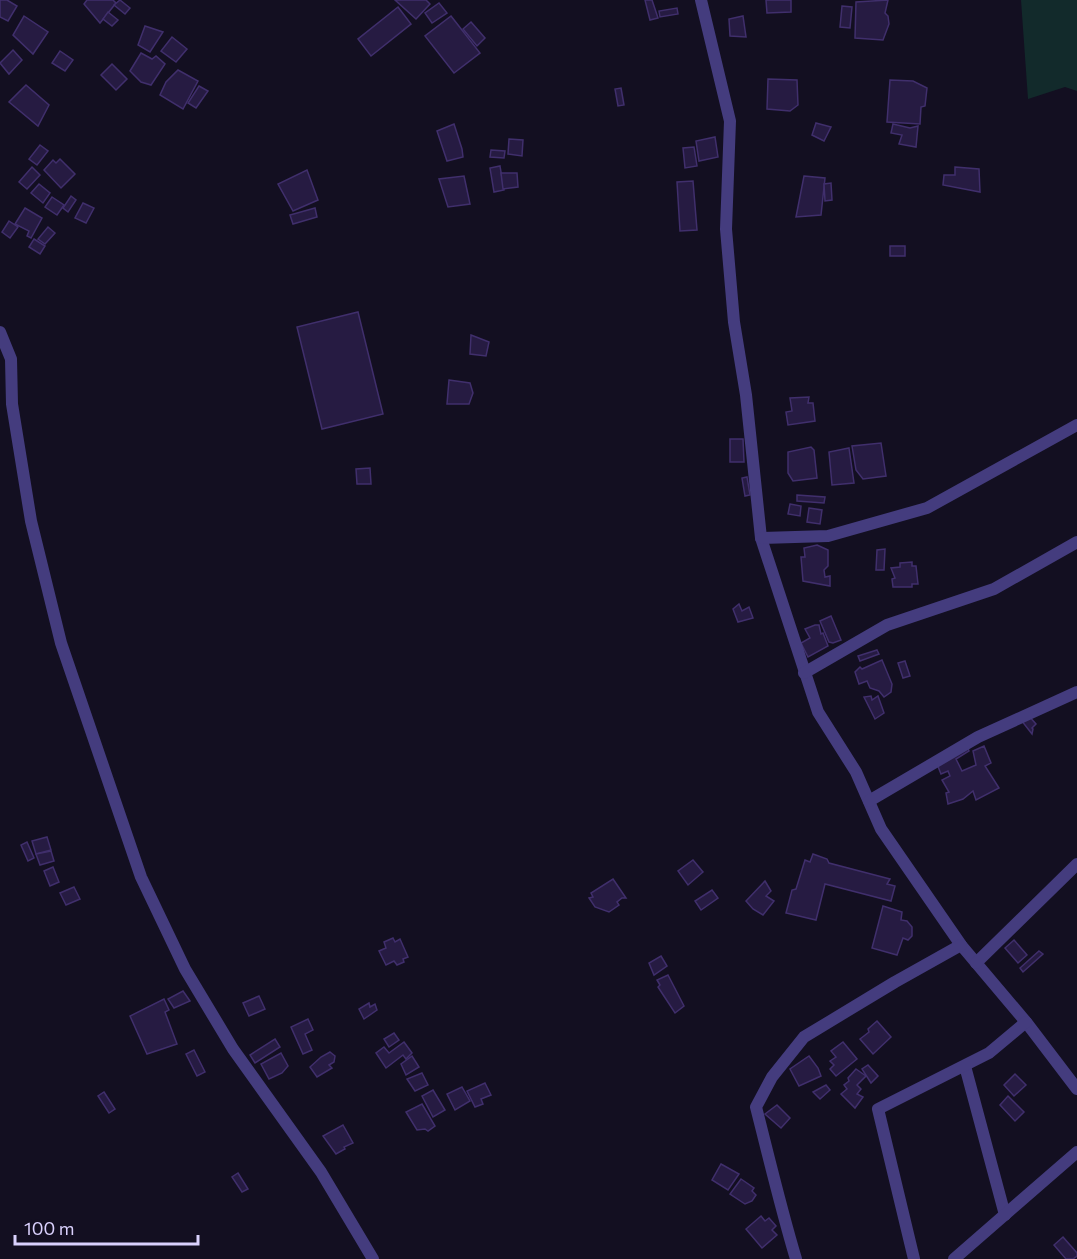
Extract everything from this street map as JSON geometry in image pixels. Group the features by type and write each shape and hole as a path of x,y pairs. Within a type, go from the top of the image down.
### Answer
{"street":[{"path":"701,0 730,121 726,229 734,322 746,395 761,538 804,673 818,712 856,772 881,829 961,945 1026,1022 1077,1089"},
{"path":"0,332 10,358 12,404 31,521 61,643 141,877 185,969 233,1049 321,1172 373,1259"},
{"path":"761,538 828,536 927,508 1077,425"},
{"path":"804,673 887,625 994,589 1077,542"},
{"path":"869,801 978,737 1077,692"},
{"path":"976,963 1077,864"},
{"path":"796,1259 767,1157 756,1107 766,1087 804,1037 961,945"},
{"path":"914,1259 878,1109 989,1053 1026,1022"},
{"path":"965,1066 1005,1215"},
{"path":"954,1259 1077,1152"}],"green space":[{"path":"1021,0 1077,0 1077,91 1065,87 1028,99"}],"building":[{"path":"0,0 7,0 17,6 8,21 0,17"},
{"path":"87,0 113,0 116,3 100,23 84,4"},
{"path":"120,0 130,8 125,14 114,5"},
{"path":"395,0 426,0 430,4 416,19"},
{"path":"645,0 652,0 658,18 650,20"},
{"path":"766,0 791,0 791,12 767,13"},
{"path":"888,0 885,13 889,24 883,40 855,38 856,2"},
{"path":"439,3 447,13 432,23 425,13"},
{"path":"842,6 852,7 850,28 840,27"},
{"path":"398,7 411,24 371,56 358,39"},
{"path":"677,8 678,14 660,17 659,11"},
{"path":"108,12 118,20 112,26 103,19"},
{"path":"24,16 48,32 33,54 13,35"},
{"path":"451,16 480,53 454,73 425,36"},
{"path":"743,16 746,37 730,36 729,19"},
{"path":"471,22 485,38 477,46 463,29"},
{"path":"145,26 163,32 150,52 138,45"},
{"path":"172,37 187,49 176,62 161,51"},
{"path":"13,50 22,60 9,74 0,63"},
{"path":"60,51 73,60 65,71 52,63"},
{"path":"141,53 152,59 156,56 165,64 151,85 141,82 130,71"},
{"path":"112,64 127,79 116,90 101,75"},
{"path":"178,70 198,81 183,109 160,95 166,82"},
{"path":"768,79 797,80 798,105 790,111 767,109"},
{"path":"890,80 913,81 927,88 925,106 921,107 920,124 887,122"},
{"path":"26,85 49,105 38,126 9,102"},
{"path":"199,86 208,91 196,108 188,103"},
{"path":"621,88 624,105 618,106 615,89"},
{"path":"816,123 831,127 824,141 812,135"},
{"path":"454,124 463,157 447,161 437,131"},
{"path":"893,124 910,128 918,126 916,147 899,144 902,135 891,133"},
{"path":"715,137 718,157 699,161 696,141"},
{"path":"509,139 523,140 522,156 508,154"},
{"path":"40,145 48,151 37,165 29,159"},
{"path":"694,147 697,166 685,168 683,148"},
{"path":"491,150 505,151 504,158 490,157"},
{"path":"60,159 75,174 61,188 44,170 53,160 56,163"},
{"path":"500,166 504,190 494,192 490,168"},
{"path":"32,167 40,175 27,189 19,182"},
{"path":"955,167 979,169 980,192 943,185 944,175 955,175"},
{"path":"307,170 318,200 293,211 278,184"},
{"path":"501,173 517,173 518,187 503,189"},
{"path":"464,176 470,204 448,207 439,179"},
{"path":"804,176 825,178 821,215 796,217"},
{"path":"693,181 697,230 680,231 677,182"},
{"path":"831,183 832,200 825,201 824,184"},
{"path":"39,184 50,193 43,203 31,193"},
{"path":"71,196 76,200 68,212 63,208"},
{"path":"52,197 64,205 57,215 45,207"},
{"path":"83,203 94,208 86,223 75,218"},
{"path":"25,208 42,218 31,238 27,236 29,231 15,224"},
{"path":"315,208 317,217 293,224 290,215"},
{"path":"9,221 18,227 10,238 2,232"},
{"path":"48,227 55,233 45,244 38,239"},
{"path":"34,239 45,246 40,254 29,247"},
{"path":"890,246 905,246 905,256 890,256"},
{"path":"358,312 383,414 322,429 297,327"},
{"path":"471,335 489,342 486,356 470,354"},
{"path":"449,380 470,383 473,393 469,404 447,404"},
{"path":"809,397 808,403 813,403 815,421 788,425 786,412 792,411 790,398"},
{"path":"730,439 743,439 744,462 730,462"},
{"path":"881,443 886,476 863,479 856,470 852,446"},
{"path":"811,447 814,450 817,478 793,481 788,473 788,452"},
{"path":"849,448 854,483 832,485 829,452"},
{"path":"370,468 371,484 357,484 356,469"},
{"path":"747,477 750,495 745,496 742,478"},
{"path":"797,495 825,497 824,503 797,501"},
{"path":"790,504 801,506 800,516 788,514"},
{"path":"809,508 822,510 820,524 807,522"},
{"path":"817,545 828,550 828,566 824,570 825,577 830,576 830,586 803,581 801,557 805,557 804,548"},
{"path":"885,549 884,570 876,570 877,550"},
{"path":"912,562 912,566 916,566 918,584 912,584 912,587 893,587 892,579 895,578 891,568 900,567 900,563"},
{"path":"739,604 742,611 749,607 753,618 738,622 733,609"},
{"path":"831,616 841,640 833,643 829,642 820,621"},
{"path":"819,625 828,646 808,657 801,643 810,638 805,629"},
{"path":"877,650 879,654 860,661 858,656"},
{"path":"882,660 892,684 891,692 884,697 879,691 870,688 867,681 859,684 855,672 860,667 862,669"},
{"path":"905,661 910,676 903,678 898,663"},
{"path":"871,696 872,700 878,696 884,713 875,719 864,697"},
{"path":"1028,715 1036,724 1032,728 1032,734 1021,720"},
{"path":"967,746 969,751 956,759 962,771 976,765 973,751 984,746 991,763 985,766 999,788 976,800 973,791 963,799 948,804 946,793 949,792 942,780 950,776 948,771 941,774 937,764"},
{"path":"47,837 51,850 36,854 32,841"},
{"path":"27,842 34,858 28,861 21,845"},
{"path":"51,851 54,861 40,865 36,854"},
{"path":"813,854 827,859 829,863 890,879 887,884 895,886 891,901 825,884 816,920 786,913 792,890 796,889 805,860 810,862"},
{"path":"693,860 703,872 688,885 678,871"},
{"path":"53,867 59,882 50,886 44,871"},
{"path":"613,879 626,898 617,902 619,905 609,912 595,907 589,898 593,897 591,893"},
{"path":"765,881 771,891 766,896 774,901 763,915 746,901"},
{"path":"74,887 80,899 66,905 60,893"},
{"path":"712,890 718,898 701,910 695,901"},
{"path":"883,906 902,912 901,920 907,921 912,927 912,936 908,940 903,938 897,955 872,948"},
{"path":"393,938 395,942 400,939 408,957 397,965 394,961 386,965 379,951 386,948 384,942"},
{"path":"1014,940 1027,955 1018,963 1005,948"},
{"path":"1039,951 1043,954 1023,972 1020,968"},
{"path":"661,956 667,966 654,975 649,963"},
{"path":"668,975 684,1006 675,1013 658,987 660,985 657,980"},
{"path":"183,991 190,1001 174,1008 168,999"},
{"path":"259,996 265,1009 249,1016 243,1003"},
{"path":"164,999 169,1010 165,1012 177,1044 147,1054 130,1016"},
{"path":"369,1003 370,1007 375,1004 377,1010 364,1019 359,1009"},
{"path":"308,1019 313,1030 305,1034 312,1050 303,1054 291,1027"},
{"path":"877,1021 891,1037 873,1054 860,1039"},
{"path":"394,1033 399,1040 389,1047 384,1039"},
{"path":"275,1039 280,1047 255,1063 250,1055"},
{"path":"404,1042 412,1053 406,1059 403,1055 386,1068 376,1053 384,1047 389,1053"},
{"path":"843,1042 857,1059 836,1076 830,1069 834,1065 830,1061 836,1057 831,1051"},
{"path":"194,1050 205,1072 197,1076 186,1054"},
{"path":"330,1052 335,1056 334,1062 329,1065 332,1068 317,1077 310,1067"},
{"path":"281,1053 288,1066 282,1073 269,1079 261,1064"},
{"path":"412,1056 419,1067 406,1075 401,1064"},
{"path":"809,1056 821,1076 799,1086 790,1069"},
{"path":"868,1065 878,1076 871,1083 862,1069"},
{"path":"856,1069 866,1076 857,1085 861,1089 857,1094 863,1097 855,1108 841,1094 847,1089 844,1085"},
{"path":"422,1073 428,1085 415,1091 407,1079"},
{"path":"1015,1074 1026,1085 1014,1096 1004,1085"},
{"path":"485,1083 491,1095 481,1099 483,1104 475,1107 467,1091"},
{"path":"826,1085 830,1090 820,1099 813,1092"},
{"path":"462,1087 470,1101 455,1110 447,1094"},
{"path":"433,1090 445,1110 433,1117 422,1096"},
{"path":"104,1092 115,1109 109,1113 98,1096"},
{"path":"1008,1096 1024,1112 1015,1121 1000,1105"},
{"path":"422,1104 435,1126 428,1131 417,1130 406,1112"},
{"path":"777,1105 790,1118 781,1128 765,1114"},
{"path":"343,1125 353,1143 336,1154 323,1136"},
{"path":"721,1164 739,1174 728,1190 712,1180"},
{"path":"238,1173 248,1189 242,1192 232,1177"},
{"path":"741,1179 754,1188 752,1191 756,1195 752,1201 745,1204 730,1194"},
{"path":"761,1216 765,1221 769,1218 776,1226 772,1230 777,1235 762,1248 746,1229"},
{"path":"1063,1237 1077,1253 1073,1259 1066,1259 1054,1245"}]}
